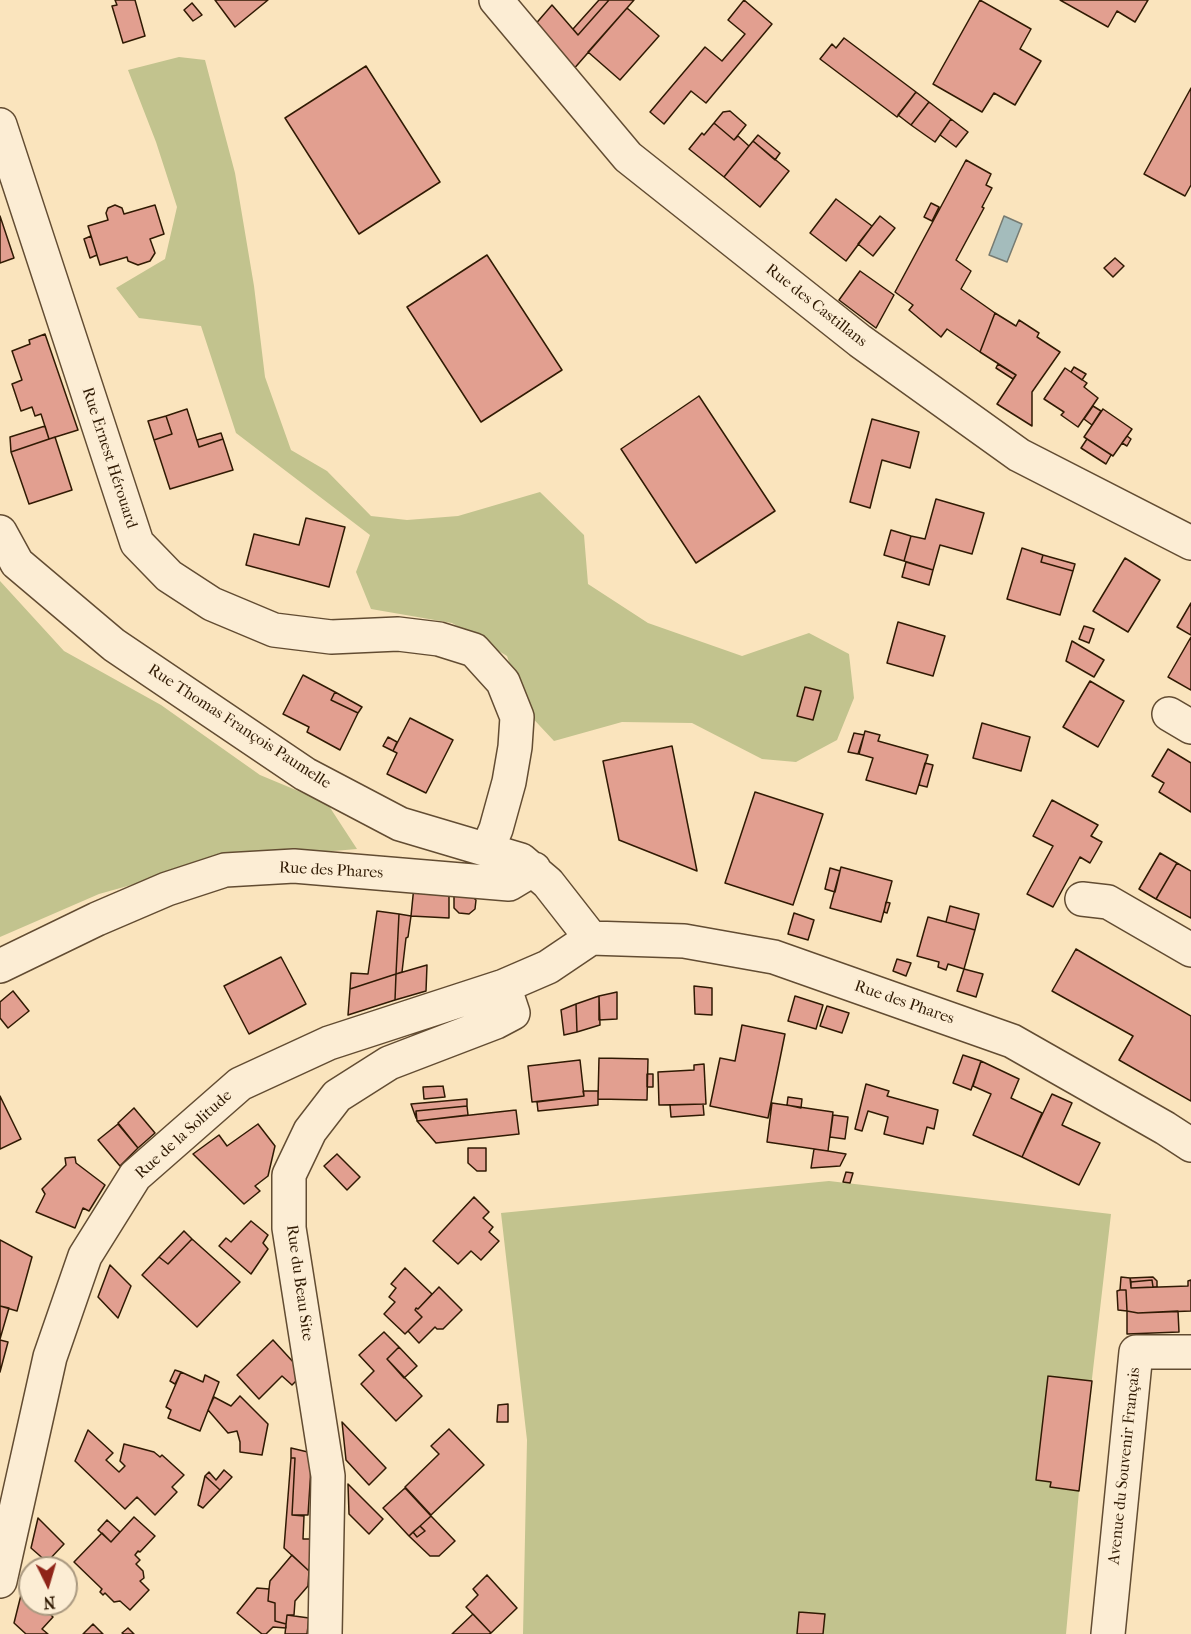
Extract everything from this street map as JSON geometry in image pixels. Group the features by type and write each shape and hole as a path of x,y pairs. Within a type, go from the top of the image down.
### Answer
{"street":[{"name":"Rue des Castillans","path":"496,0 628,157 860,341 1019,455 1191,543"},
{"name":"Rue Ernest Hérouard","path":"0,125 137,543 169,576 212,604 274,630 331,637 398,634 439,639 474,650 503,682 517,717 516,747 510,782 496,830 487,850"},
{"name":"Rue Thomas François Paumelle","path":"0,532 17,562 114,645 305,774 400,824 521,860 548,883 591,938"},
{"name":"Rue des Phares","path":"0,966 167,889 225,870 294,866 509,884 534,869"},
{"path":"1082,899 1108,902 1191,950"},
{"name":"Rue des Phares","path":"591,938 684,941 774,957 1012,1041 1191,1145"},
{"name":"Rue de la Solitude","path":"0,1581 50,1357 85,1256 135,1176 240,1084 328,1043 504,986 548,967 591,938"},
{"name":"Rue du Beau Site","path":"325,1634 328,1476 289,1228 290,1175 310,1131 337,1095 389,1063 496,1022 513,1013 504,986"},
{"name":"Avenue du Souvenir Français","path":"1108,1634 1136,1352 1191,1352"}],"green space":[{"path":"179,57 205,60 235,173 254,286 265,377 291,450 327,471 371,516 407,520 458,516 540,492 584,535 588,584 648,623 742,656 809,633 849,654 854,698 837,740 796,762 762,759 692,723 622,722 554,741 525,710 507,656 452,623 371,609 356,572 370,535 236,433 201,326 139,318 116,288 165,259 177,207 156,142 128,70"},
{"path":"0,581 64,651 161,705 260,775 327,803 357,849 217,861 99,894 0,937"},
{"path":"829,1181 1111,1214 1079,1491 1066,1634 523,1634 527,1440 501,1213"}],"water":[{"path":"1004,216 1022,224 1007,262 989,255"}],"building":[{"path":"115,0 135,0 145,36 123,43 112,6 117,5"},
{"path":"215,0 268,0 235,27"},
{"path":"599,0 609,0 578,35 573,29"},
{"path":"609,0 634,0 572,71 533,27 552,5 578,35"},
{"path":"744,0 772,24 706,103 691,91 664,124 650,112 705,47 722,61 745,34 728,20"},
{"path":"980,0 1031,29 1020,49 1041,61 1015,105 994,93 982,112 933,84"},
{"path":"1060,0 1148,0 1135,22 1117,11 1108,27"},
{"path":"192,3 202,15 193,21 184,10"},
{"path":"627,8 659,36 620,80 588,52"},
{"path":"844,38 916,92 897,117 820,59 832,44 836,48"},
{"path":"366,66 440,182 359,234 285,118"},
{"path":"1191,88 1191,185 1185,196 1144,174"},
{"path":"916,92 929,102 911,125 898,115"},
{"path":"929,102 951,119 935,142 911,125"},
{"path":"730,111 746,125 734,140 714,123 723,112"},
{"path":"951,119 968,132 956,147 940,135"},
{"path":"714,123 734,140 738,136 749,146 724,177 689,149"},
{"path":"758,135 780,153 775,160 753,141"},
{"path":"753,141 789,171 760,207 724,177"},
{"path":"966,160 991,174 986,185 992,188 982,207 984,208 956,260 971,271 961,289 995,313 980,352 947,329 941,337 909,310 913,305 895,292"},
{"path":"836,199 872,226 846,261 810,233"},
{"path":"931,203 939,207 932,221 924,217"},
{"path":"115,205 122,208 124,214 155,205 164,234 150,239 155,253 150,261 138,265 128,261 127,257 100,265 88,226 108,220 106,213 108,208"},
{"path":"0,216 14,258 0,263"},
{"path":"880,216 895,228 873,256 858,244"},
{"path":"91,236 97,255 90,258 84,239"},
{"path":"487,255 562,370 481,422 407,307"},
{"path":"1115,258 1124,266 1113,277 1104,268"},
{"path":"860,271 894,295 876,328 839,300"},
{"path":"995,313 1016,326 1019,320 1039,333 1037,337 1060,352 1032,392 1032,426 997,404 1016,375 980,352"},
{"path":"45,334 78,430 49,439 41,414 35,416 32,407 21,411 12,384 22,380 12,351 30,344 29,340"},
{"path":"998,364 1016,375 1013,379 996,368"},
{"path":"1074,367 1086,374 1082,380 1071,372"},
{"path":"1065,368 1087,383 1084,387 1098,398 1078,427 1061,415 1064,412 1044,399"},
{"path":"699,396 775,511 696,563 621,449"},
{"path":"1093,406 1101,411 1092,425 1084,419"},
{"path":"187,409 199,447 223,439 233,470 170,489 154,440 172,434 166,416"},
{"path":"1103,409 1132,429 1113,456 1084,437"},
{"path":"166,416 172,434 154,440 148,421"},
{"path":"872,419 919,432 910,468 882,460 870,508 850,502"},
{"path":"45,426 49,439 11,452 10,437"},
{"path":"221,433 223,439 199,447 197,440"},
{"path":"1127,436 1131,439 1127,446 1122,443"},
{"path":"55,437 72,490 29,504 11,452"},
{"path":"1087,439 1111,455 1106,464 1081,448"},
{"path":"936,499 984,513 972,554 940,545 933,570 904,561 911,536 925,539"},
{"path":"306,518 345,527 329,587 246,565 254,534 299,545"},
{"path":"891,530 911,536 904,561 884,555"},
{"path":"1022,548 1043,555 1041,562 1073,571 1060,615 1007,599"},
{"path":"1043,555 1075,564 1073,571 1041,562"},
{"path":"1125,558 1160,580 1128,632 1093,611"},
{"path":"906,562 933,570 929,585 902,577"},
{"path":"1191,603 1191,635 1177,627"},
{"path":"898,622 945,636 933,676 887,663"},
{"path":"1084,626 1094,629 1089,643 1079,639"},
{"path":"1191,637 1191,690 1168,677"},
{"path":"1072,641 1104,660 1094,677 1066,661"},
{"path":"303,675 335,692 331,700 358,713 340,750 307,732 309,727 283,714"},
{"path":"1090,681 1124,701 1098,747 1063,727"},
{"path":"805,687 821,691 813,720 797,716"},
{"path":"335,692 362,707 358,713 331,700"},
{"path":"410,718 453,740 426,793 387,774 397,753 393,751"},
{"path":"982,723 1030,737 1021,771 973,758"},
{"path":"865,731 880,735 878,741 928,755 916,794 866,780 873,758 859,754"},
{"path":"854,733 864,735 858,754 848,752"},
{"path":"388,737 397,742 393,751 383,746"},
{"path":"672,746 697,871 619,840 603,761"},
{"path":"1168,749 1191,763 1191,812 1159,792 1164,783 1152,776"},
{"path":"925,763 933,765 927,787 919,785"},
{"path":"755,792 823,814 793,905 725,883"},
{"path":"1052,800 1098,825 1091,836 1102,842 1090,863 1080,857 1053,907 1027,894 1053,846 1033,836"},
{"path":"1160,853 1177,863 1156,899 1139,889"},
{"path":"1177,863 1191,871 1191,918 1156,899"},
{"path":"841,867 892,881 881,922 830,908"},
{"path":"830,868 840,871 835,892 825,889"},
{"path":"414,886 449,889 449,918 411,916"},
{"path":"462,892 476,900 475,909 469,914 459,913 454,908 454,896"},
{"path":"886,902 890,903 887,913 884,912"},
{"path":"950,906 979,914 975,930 946,922"},
{"path":"377,911 399,914 396,974 350,989 351,973 368,974"},
{"path":"794,913 814,920 808,940 788,934"},
{"path":"399,914 411,916 402,972 396,974"},
{"path":"928,917 975,930 964,969 948,964 946,970 938,967 939,962 917,956"},
{"path":"1076,949 1191,1016 1191,1101 1119,1060 1133,1036 1052,991"},
{"path":"281,957 306,1004 249,1034 224,986"},
{"path":"897,959 911,963 906,976 893,971"},
{"path":"427,965 426,991 395,1000 396,974"},
{"path":"964,969 983,974 976,997 957,991"},
{"path":"396,974 395,1000 348,1015 350,989"},
{"path":"694,986 712,988 712,1015 695,1014"},
{"path":"13,991 29,1011 8,1028 0,1018 0,1002"},
{"path":"617,992 617,1019 599,1020 599,996"},
{"path":"599,996 600,1025 577,1032 576,1004"},
{"path":"795,996 823,1005 816,1029 788,1021"},
{"path":"576,1004 577,1032 564,1035 561,1010"},
{"path":"827,1006 849,1013 842,1033 820,1026"},
{"path":"742,1025 785,1034 768,1118 710,1106 720,1058 735,1061"},
{"path":"963,1055 981,1061 971,1090 953,1083"},
{"path":"599,1058 648,1059 647,1100 598,1099"},
{"path":"580,1060 584,1096 532,1102 528,1066"},
{"path":"981,1061 1019,1079 1011,1098 1042,1113 1022,1157 973,1135 991,1094 973,1086"},
{"path":"704,1064 706,1104 659,1105 658,1072 694,1070 694,1065"},
{"path":"647,1074 653,1074 653,1087 647,1087"},
{"path":"866,1084 889,1091 887,1096 938,1110 934,1129 927,1127 923,1144 884,1134 888,1117 868,1111 862,1131 855,1129"},
{"path":"443,1086 445,1097 424,1099 423,1087"},
{"path":"583,1091 598,1091 598,1105 538,1111 537,1102 584,1096"},
{"path":"1052,1094 1072,1103 1062,1125 1100,1143 1079,1185 1022,1157"},
{"path":"0,1096 21,1139 0,1149"},
{"path":"788,1097 802,1099 801,1108 787,1105"},
{"path":"467,1099 467,1106 416,1111 416,1118 411,1104"},
{"path":"772,1103 833,1112 828,1151 767,1142"},
{"path":"703,1104 704,1115 671,1117 670,1105"},
{"path":"467,1106 468,1115 417,1121 416,1111"},
{"path":"134,1108 155,1133 138,1148 118,1123"},
{"path":"516,1110 519,1134 436,1143 417,1121"},
{"path":"833,1115 848,1117 845,1139 830,1137"},
{"path":"118,1124 138,1148 120,1166 98,1140"},
{"path":"258,1124 275,1146 268,1176 255,1186 260,1191 244,1204 193,1154 219,1135 227,1146"},
{"path":"468,1148 486,1148 486,1171 477,1171 468,1163"},
{"path":"814,1149 846,1154 840,1166 811,1168"},
{"path":"337,1154 360,1177 347,1190 324,1166"},
{"path":"75,1157 76,1163 105,1185 89,1211 83,1208 75,1228 36,1212 45,1194 42,1189 66,1165 65,1158"},
{"path":"846,1172 853,1173 850,1183 843,1182"},
{"path":"474,1197 489,1212 483,1218 493,1227 489,1232 499,1241 481,1260 471,1251 458,1264 433,1241"},
{"path":"251,1221 268,1235 263,1243 268,1249 251,1274 219,1246 226,1238 231,1242"},
{"path":"184,1231 192,1239 168,1264 159,1257"},
{"path":"192,1239 240,1282 197,1327 142,1275 159,1257 168,1264"},
{"path":"0,1240 32,1257 17,1311 0,1306"},
{"path":"110,1265 131,1286 118,1318 98,1297"},
{"path":"405,1268 432,1294 418,1309 416,1308 415,1310 422,1317 405,1334 384,1314 395,1302 389,1297 396,1288 391,1284"},
{"path":"1121,1277 1130,1278 1131,1288 1188,1286 1188,1281 1191,1280 1191,1311 1138,1313 1127,1311 1126,1290 1120,1290"},
{"path":"1153,1277 1157,1281 1157,1287 1153,1287 1152,1280 1131,1282 1130,1278"},
{"path":"1152,1280 1153,1287 1131,1288 1131,1282"},
{"path":"439,1287 462,1310 443,1329 435,1327 419,1343 408,1331 422,1317 415,1310"},
{"path":"1126,1290 1127,1311 1118,1310 1117,1291"},
{"path":"0,1306 9,1308 0,1339"},
{"path":"1127,1311 1138,1313 1178,1311 1179,1332 1127,1334"},
{"path":"384,1332 399,1347 387,1359 422,1396 396,1421 361,1384 374,1371 359,1355"},
{"path":"0,1340 8,1342 0,1372"},
{"path":"273,1340 295,1364 299,1378 292,1385 282,1376 259,1399 237,1375"},
{"path":"399,1347 417,1366 404,1378 387,1359"},
{"path":"175,1370 181,1372 175,1384 170,1381"},
{"path":"181,1372 203,1382 205,1375 219,1382 200,1431 168,1418 171,1410 166,1407"},
{"path":"1048,1376 1092,1381 1079,1491 1050,1487 1051,1482 1036,1480"},
{"path":"240,1396 268,1424 262,1455 240,1452 237,1431 228,1433 208,1410 214,1397 231,1406"},
{"path":"508,1404 508,1422 497,1422 498,1405"},
{"path":"342,1422 386,1468 369,1485 346,1460"},
{"path":"449,1429 484,1465 431,1515 405,1487 439,1454 431,1446"},
{"path":"88,1430 113,1453 106,1460 119,1472 125,1466 120,1461 124,1444 154,1452 160,1457 162,1455 184,1475 172,1487 177,1492 155,1515 137,1497 125,1509 75,1461"},
{"path":"291,1448 312,1453 308,1515 292,1515 295,1458 291,1458"},
{"path":"291,1458 295,1458 292,1515 304,1516 303,1539 312,1539 309,1571 284,1548"},
{"path":"224,1470 232,1477 220,1490 205,1476 209,1472 216,1480"},
{"path":"205,1476 220,1490 203,1508 198,1505"},
{"path":"348,1484 383,1519 369,1534 349,1514"},
{"path":"405,1488 431,1516 409,1536 383,1508"},
{"path":"431,1516 455,1541 439,1556 430,1556 409,1536 413,1532 417,1537 425,1531 420,1526"},
{"path":"134,1517 155,1536 135,1555 140,1560 136,1564 143,1571 144,1578 140,1581 149,1590 130,1610 120,1601 114,1602 105,1593 103,1595 100,1592 102,1589 78,1566 78,1558 102,1533 111,1542"},
{"path":"38,1518 64,1544 53,1556 40,1556 31,1548"},
{"path":"107,1520 120,1532 111,1542 98,1530"},
{"path":"420,1526 425,1531 417,1537 413,1532"},
{"path":"292,1555 309,1571 308,1586 295,1601 294,1615 287,1615 286,1624 275,1621 275,1603 268,1601 269,1589 270,1581"},
{"path":"487,1575 517,1608 491,1633 466,1607 478,1595 473,1589"},
{"path":"257,1588 269,1589 268,1601 275,1603 275,1621 286,1624 286,1628 273,1627 266,1634 262,1634 237,1613"},
{"path":"18,1607 18,1616 53,1617 42,1629 48,1634 26,1634 14,1623"},
{"path":"799,1612 825,1614 823,1634 797,1634"},
{"path":"473,1614 491,1633 452,1634"},
{"path":"287,1615 309,1618 307,1634 285,1634"},
{"path":"93,1624 103,1634 83,1634"},
{"path":"128,1628 134,1634 122,1633"}]}
